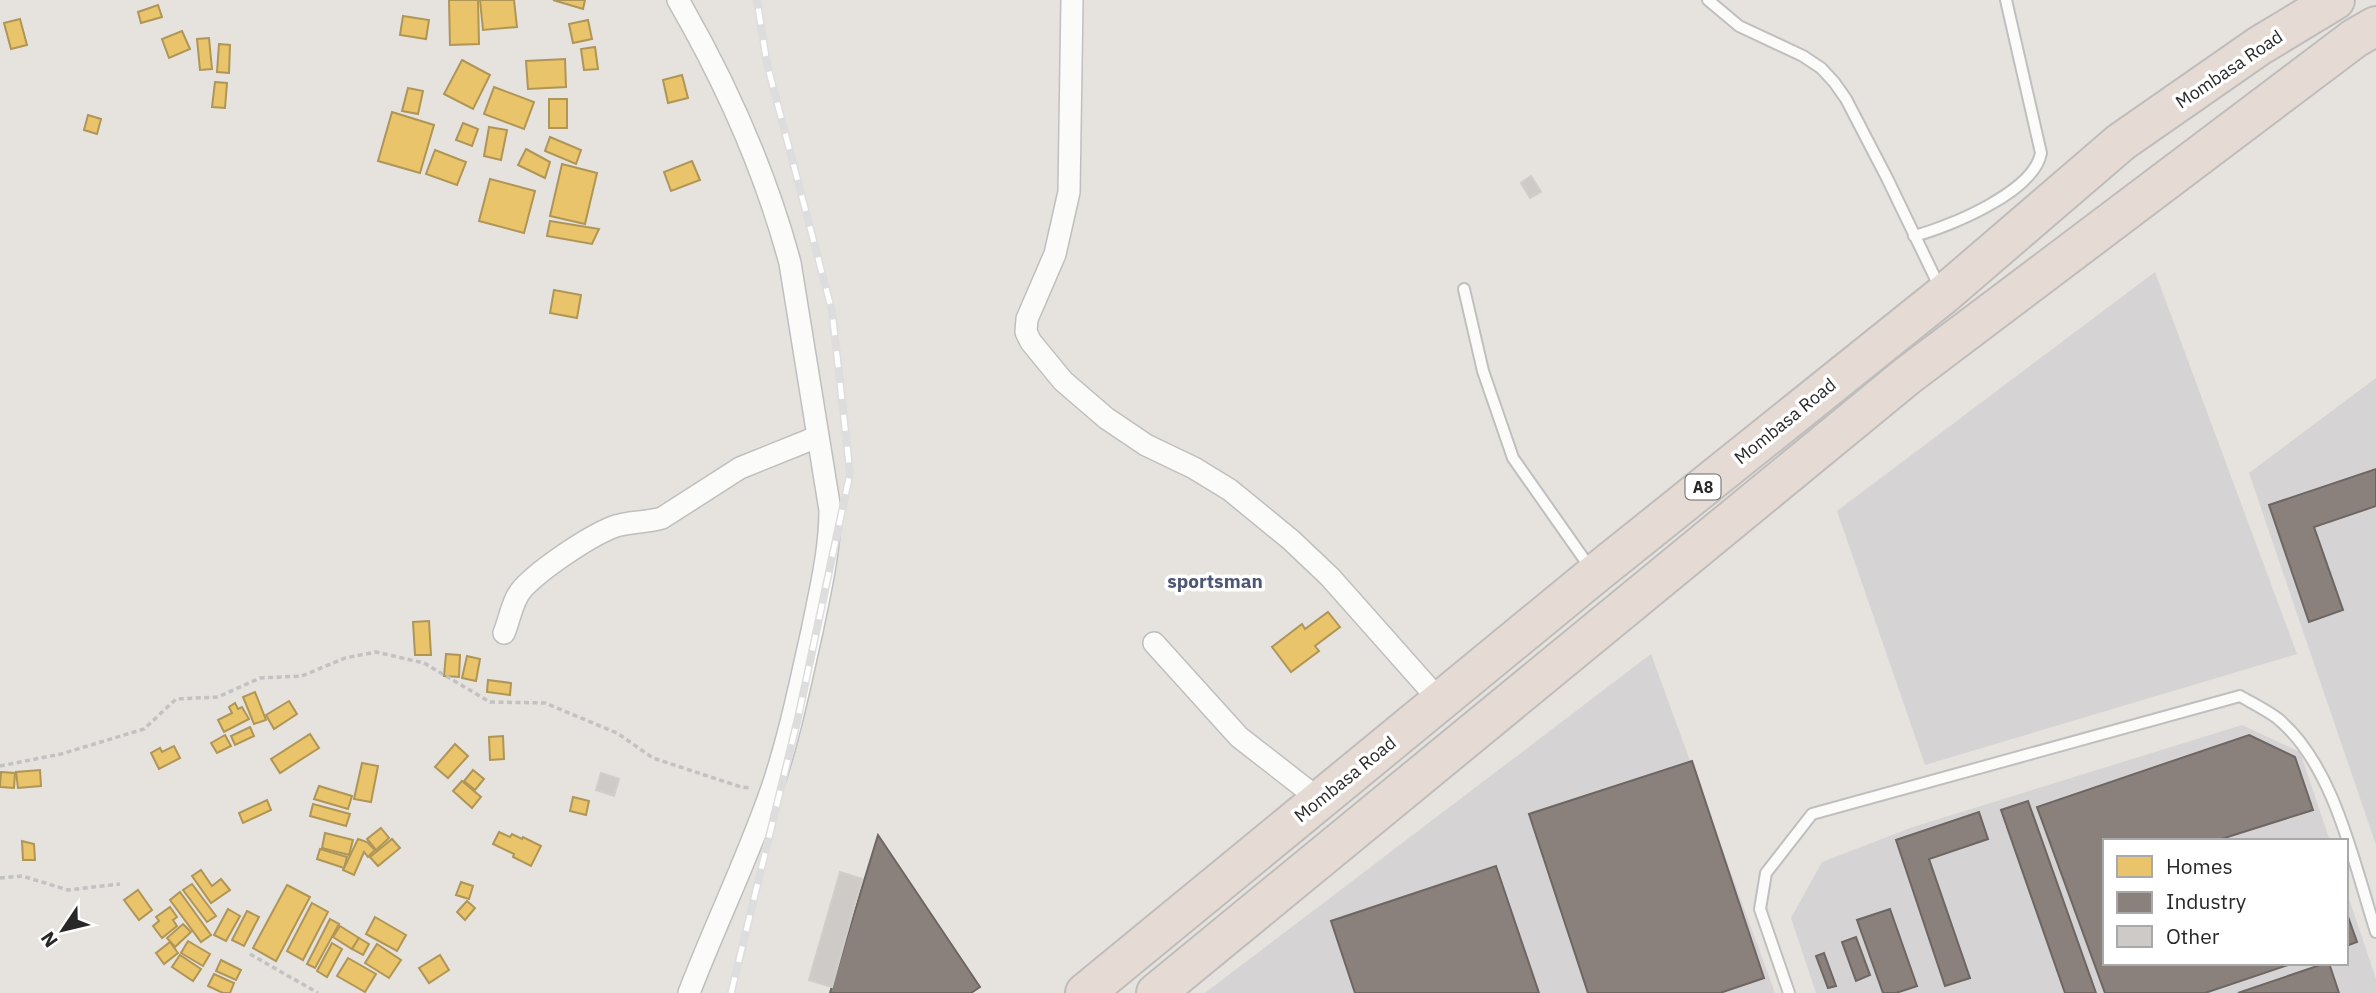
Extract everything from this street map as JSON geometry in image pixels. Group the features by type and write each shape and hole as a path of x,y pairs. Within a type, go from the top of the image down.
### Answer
{"highway":[{"name":"Mombasa Road","path":"1085,993 1595,574 1943,295 2121,142 2259,46 2335,0"},
{"name":"A8","path":"1156,993 1907,376 2356,38 2376,26"}],"street":[{"path":"678,0 719,74 748,137 780,227 790,263 805,348 829,500 830,534 807,651 771,790 723,915 689,993"},
{"path":"1072,0 1069,192 1055,254 1027,319 1026,332 1063,380 1105,418 1146,445 1194,468 1230,490 1291,540 1329,577 1440,701"},
{"path":"504,633 522,589 568,551 615,526 662,518 740,468 817,437"},
{"path":"1154,643 1239,737 1320,800"}],"lane":[{"path":"1708,0 1740,26 1803,56 1835,82 1864,134 1943,295"},
{"path":"1914,236 1930,232 2007,196 2028,178 2038,165 2040,153 2006,0"},
{"path":"1464,289 1483,371 1513,458 1595,574"},
{"path":"1789,993 1760,909 1766,873 1812,814 2239,696 2276,718 2297,738 2321,772 2346,839"},
{"path":"2348,845 2376,932"}],"path":[{"path":"0,765 61,754 144,729 176,699 218,697 260,678 302,676 345,658 376,652 424,663 445,678 490,702 545,703 617,733 653,758 741,787 771,790"},
{"path":"0,878 22,876 68,890 120,884"},
{"path":"250,954 318,993"}],"shaded area":[{"path":"2155,272 2297,654 1925,765 1837,511"},
{"path":"2376,378 2376,845 2249,473"},
{"path":"1651,654 1775,993 1205,993"},
{"path":"2242,725 2300,752 2329,839 2103,839 2103,965 2348,965 2348,896 2376,979 2376,993 1816,993 1791,918 1822,862 1913,827"}],"building: Homes":[{"path":"449,0 478,0 479,44 450,45"},
{"path":"480,0 514,0 517,27 483,30"},
{"path":"553,0 585,0 583,9"},
{"path":"158,5 162,17 141,23 138,12"},
{"path":"403,16 429,20 426,39 400,35"},
{"path":"20,19 27,45 11,49 4,23"},
{"path":"588,20 592,39 573,43 569,24"},
{"path":"182,31 190,49 169,58 162,39"},
{"path":"209,38 212,69 200,70 197,39"},
{"path":"219,44 230,45 229,73 217,72"},
{"path":"595,47 598,69 584,70 581,49"},
{"path":"565,59 566,87 528,89 526,61"},
{"path":"462,60 490,75 473,109 444,94"},
{"path":"682,75 688,98 668,103 663,80"},
{"path":"215,82 227,83 225,108 212,107"},
{"path":"494,87 534,102 524,129 484,114"},
{"path":"408,88 423,91 418,114 402,111"},
{"path":"549,99 567,99 567,128 549,128"},
{"path":"392,112 434,125 420,173 378,161"},
{"path":"88,115 101,119 97,134 84,130"},
{"path":"463,123 478,129 472,146 456,140"},
{"path":"489,127 507,130 501,160 484,156"},
{"path":"550,137 581,150 576,164 545,151"},
{"path":"526,149 550,162 545,178 518,165"},
{"path":"435,150 466,162 457,185 426,174"},
{"path":"692,161 700,180 671,191 664,172"},
{"path":"562,164 597,173 585,224 550,216"},
{"path":"490,179 535,191 524,233 479,221"},
{"path":"550,221 599,229 592,244 547,236"},
{"path":"554,290 581,295 577,318 550,313"},
{"path":"1328,612 1340,627 1315,646 1319,651 1291,672 1272,647 1302,624 1305,629"},
{"path":"429,621 431,655 415,655 413,622"},
{"path":"446,654 460,655 459,677 444,676"},
{"path":"467,656 480,659 476,681 462,678"},
{"path":"488,680 511,683 510,695 487,692"},
{"path":"255,692 266,720 254,724 243,697"},
{"path":"289,701 297,714 274,729 266,715"},
{"path":"235,703 238,709 242,707 249,719 224,732 218,720 232,713 229,707"},
{"path":"250,727 254,736 235,745 231,736"},
{"path":"310,734 319,748 280,773 271,759"},
{"path":"225,735 231,746 217,753 211,743"},
{"path":"503,736 504,759 490,760 489,737"},
{"path":"455,744 468,756 448,778 435,767"},
{"path":"174,746 180,758 159,769 151,753 160,748 162,752"},
{"path":"362,763 378,766 371,802 354,799"},
{"path":"40,770 41,786 18,788 16,772"},
{"path":"473,770 484,779 475,790 464,781"},
{"path":"1,772 15,773 14,788 0,787"},
{"path":"462,781 481,797 472,808 453,791"},
{"path":"319,786 352,796 348,809 314,799"},
{"path":"573,797 589,801 586,815 570,811"},
{"path":"267,800 271,810 243,823 239,813"},
{"path":"313,804 350,814 346,826 310,816"},
{"path":"381,828 389,838 376,850 367,839"},
{"path":"499,832 510,837 512,834 522,839 523,837 541,846 531,866 493,844"},
{"path":"325,833 353,840 349,855 322,848"},
{"path":"358,839 367,842 375,850 368,857 364,852 354,875 343,870"},
{"path":"392,839 400,848 378,866 370,857"},
{"path":"22,841 34,844 35,860 23,860"},
{"path":"320,849 347,857 344,868 317,859"},
{"path":"201,870 212,886 221,879 230,890 211,903 192,876"},
{"path":"461,882 473,886 469,899 456,895"},
{"path":"192,884 216,916 207,922 183,890"},
{"path":"287,885 310,897 276,961 253,948"},
{"path":"138,890 152,910 139,920 124,900"},
{"path":"180,892 211,935 201,942 170,900"},
{"path":"467,901 475,908 465,920 457,912"},
{"path":"312,903 328,912 303,960 287,951"},
{"path":"170,907 177,917 173,920 177,926 162,938 153,926 159,921 156,917"},
{"path":"228,909 240,916 226,941 214,935"},
{"path":"247,911 259,917 244,946 232,940"},
{"path":"375,917 406,935 397,951 366,934"},
{"path":"330,919 339,924 315,968 307,964"},
{"path":"183,924 191,932 175,947 167,938"},
{"path":"340,926 359,938 352,949 333,937"},
{"path":"359,938 369,944 363,955 352,949"},
{"path":"188,941 210,954 203,966 181,953"},
{"path":"170,942 178,953 164,964 156,953"},
{"path":"332,943 342,949 327,977 317,971"},
{"path":"377,944 401,960 389,978 365,963"},
{"path":"180,955 201,969 193,981 172,967"},
{"path":"440,955 449,970 429,983 419,968"},
{"path":"348,958 376,974 365,992 337,976"},
{"path":"221,960 241,970 236,980 216,971"},
{"path":"214,974 234,983 230,993 223,993 208,986"}],"building: Industry":[{"path":"2376,469 2376,506 2314,527 2343,610 2309,622 2269,505"},
{"path":"2249,735 2295,757 2313,810 2221,839 2103,839 2103,965 2288,965 2205,993 2105,993 2037,807"},
{"path":"1692,761 1764,978 1720,993 1588,993 1529,814"},
{"path":"2028,801 2096,993 2065,993 2001,810"},
{"path":"1979,812 1988,839 1929,859 1970,978 1945,986 1896,840"},
{"path":"878,835 980,987 971,993 830,993"},
{"path":"1496,866 1539,993 1355,993 1331,921"},
{"path":"1890,909 1917,986 1896,993 1883,993 1857,920"},
{"path":"2348,917 2357,942 2348,945"},
{"path":"1856,937 1870,975 1856,981 1842,942"},
{"path":"1824,953 1836,986 1828,988 1816,956"},
{"path":"2320,965 2330,965 2339,993 2238,993"}],"building: Other":[{"path":"1531,176 1541,192 1530,198 1521,183"},
{"path":"601,773 619,779 614,796 596,790"},
{"path":"840,872 862,879 832,987 809,980"}],"railway":[{"path":"731,993 798,718 850,473 832,311 767,64 757,0"}],"district":[{"name":"sportsman","path":"1215,581"}]}
